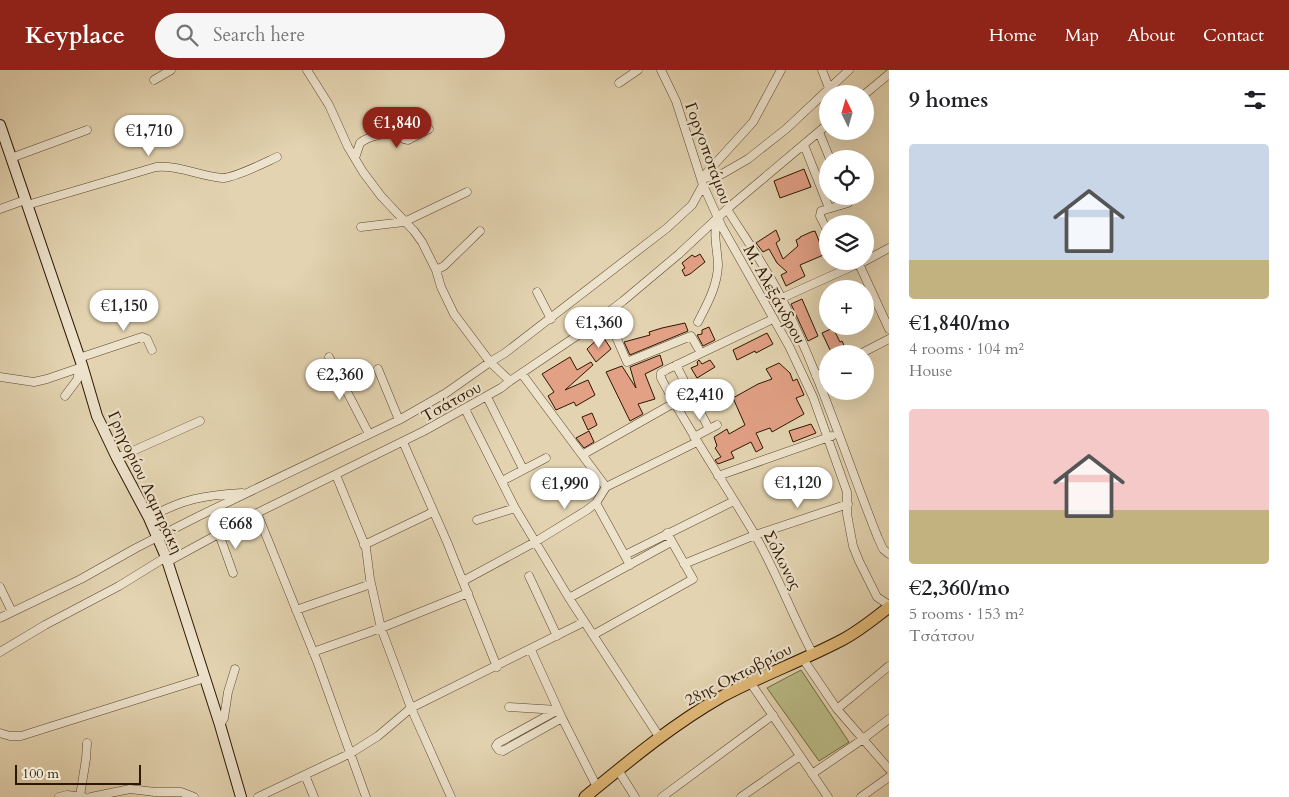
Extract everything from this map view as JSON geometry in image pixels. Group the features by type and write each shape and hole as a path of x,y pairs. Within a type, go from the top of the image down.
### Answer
{"main road":[{"name":"28ης Οκτωβρίου","path":"585,797 680,722 750,682 808,657 856,632 889,606"}],"street":[{"path":"154,80 171,70"},
{"path":"307,70 329,105 348,147 369,182 422,242 436,270 440,287 454,314 490,362 510,381"},
{"path":"619,83 638,70"},
{"name":"Γοργοποτάμου","path":"661,70 676,101 702,182 718,218"},
{"path":"0,618 81,579 158,536 399,420 446,393 505,353 551,319 692,205 702,182 753,122 781,70"},
{"path":"822,70 828,85"},
{"path":"832,85 849,70"},
{"path":"874,86 889,74"},
{"path":"702,182 722,174 748,159 786,129 819,98"},
{"name":"Γρηγορίου Λαμπράκη","path":"0,125 97,416 158,536 167,560 241,797"},
{"path":"355,158 360,143 368,138 393,134 408,140 429,129"},
{"path":"11,158 87,130"},
{"path":"818,132 826,150"},
{"name":"Τσάτσου","path":"0,652 53,621 167,560 257,513 403,442 487,397 606,314 680,254 727,209 818,132"},
{"path":"804,145 828,208"},
{"path":"0,209 156,167 176,167 222,178 234,176 278,157"},
{"path":"361,227 404,222 467,192"},
{"path":"821,215 821,210 840,205"},
{"name":"Μ. Αλεξάνδρου","path":"727,209 782,298 816,376 878,538 883,549 889,554"},
{"path":"698,322 711,296 717,277 718,257 715,229 718,218"},
{"name":"Μ. Αλεξάνδρου","path":"718,218 803,374 847,492 847,514 853,546 877,597 889,606"},
{"path":"436,270 444,266 480,231"},
{"path":"874,256 889,248"},
{"path":"782,298 845,270"},
{"path":"866,270 889,330"},
{"path":"537,292 551,319"},
{"path":"606,314 627,362 691,336 701,353"},
{"path":"709,429 676,365 773,319"},
{"path":"0,377 34,382 48,379 142,338 147,338 152,350"},
{"path":"874,347 889,339"},
{"path":"330,357 369,434"},
{"path":"65,396 77,380 81,364"},
{"name":"Σόλωνος","path":"676,365 661,373 661,378 674,403 755,535 793,612 808,657 837,710 889,769"},
{"path":"378,369 399,420"},
{"path":"522,374 606,487"},
{"path":"487,397 524,469"},
{"path":"582,455 674,403"},
{"path":"465,409 502,480 514,508 584,622 660,738"},
{"path":"117,458 200,421"},
{"path":"463,581 535,542 596,503 606,487 695,440 717,425"},
{"path":"718,476 838,434"},
{"path":"403,442 463,581 497,667"},
{"path":"502,480 546,458"},
{"path":"336,475 368,556 371,584 381,628 411,708 449,796"},
{"path":"149,518 168,507 192,498 248,492"},
{"path":"625,555 734,501"},
{"path":"596,503 630,565"},
{"path":"684,564 755,535 848,504"},
{"path":"477,520 514,508"},
{"path":"364,545 433,512"},
{"path":"257,513 313,652 366,797"},
{"path":"593,635 693,580 667,533"},
{"path":"219,534 233,573"},
{"path":"569,598 671,542"},
{"path":"529,576 557,636"},
{"path":"296,610 371,584"},
{"path":"0,587 12,612"},
{"path":"313,652 381,628 468,593"},
{"path":"258,797 351,754 378,736 411,708 497,667 584,622"},
{"path":"531,650 560,714 597,787"},
{"path":"837,710 889,666"},
{"path":"220,725 224,718 228,692 235,669"},
{"path":"0,733 10,736 22,736 204,678"},
{"path":"750,682 825,794 816,797"},
{"path":"509,707 560,714"},
{"path":"560,714 503,751 499,750 496,746 498,743 560,714"},
{"path":"662,797 773,715"},
{"path":"812,774 889,719"},
{"path":"59,797 83,796 87,743"},
{"path":"741,797 800,756"},
{"path":"618,770 635,797"},
{"path":"305,775 314,797"},
{"path":"861,797 889,777"},
{"path":"91,797 130,789 155,792 181,792 194,797"}],"green space":[{"path":"801,670 849,742 819,761 767,688"}],"building":[{"path":"804,169 811,187 780,198 774,181"},
{"path":"776,230 780,240 776,243 783,259 798,246 796,240 815,231 819,241 819,257 800,265 805,276 786,286 781,275 787,272 777,263 769,249 763,252 756,243"},
{"path":"700,254 705,262 685,276 682,270 685,268 682,263 692,255 695,257"},
{"path":"802,299 818,336 808,341 791,304"},
{"path":"685,323 688,331 630,355 624,342 650,335 649,332"},
{"path":"709,327 715,340 703,346 697,335 702,334 702,330"},
{"path":"767,333 773,344 737,360 733,350"},
{"path":"602,335 611,349 596,362 587,349"},
{"path":"823,335 836,335 844,345 828,345"},
{"path":"660,355 663,365 645,374 655,399 638,404 643,414 630,421 606,372 622,366 636,388 630,367"},
{"path":"570,357 577,370 591,362 593,365 565,390 588,380 595,395 576,406 574,402 556,410 548,396 554,392 542,374"},
{"path":"699,360 702,364 710,360 715,367 697,378 691,368 698,365 697,362"},
{"path":"779,363 790,373 793,381 797,379 804,395 796,398 804,414 772,432 770,428 756,433 763,448 756,452 751,442 731,452 734,458 718,464 715,460 721,457 715,448 717,446 714,437 727,429 729,434 745,425 733,398 758,384 772,379 766,369"},
{"path":"592,413 597,425 588,430 582,417"},
{"path":"811,424 816,433 793,442 789,431"},
{"path":"589,431 594,442 584,448 576,438"}]}
